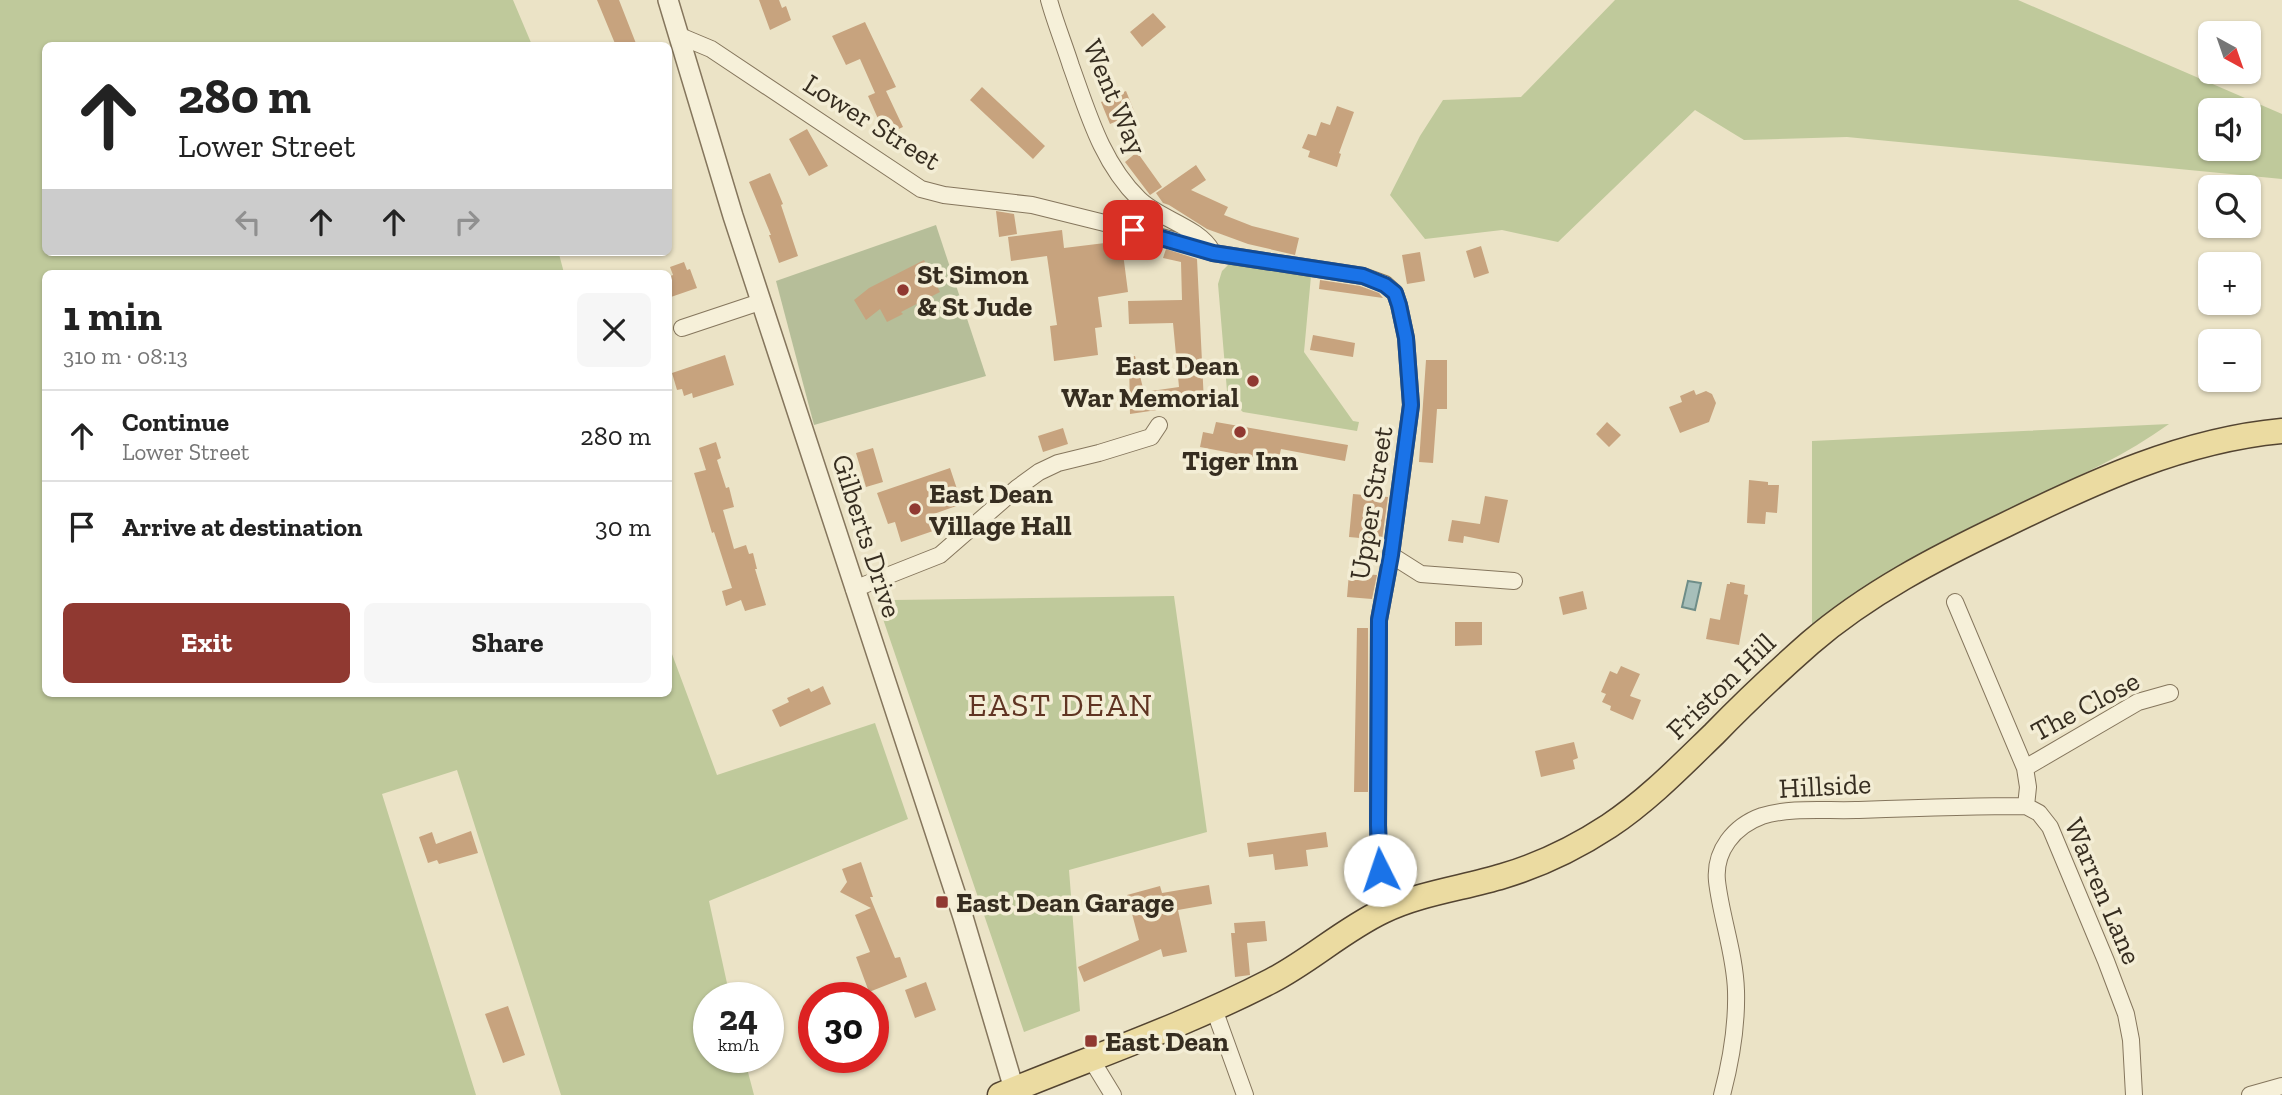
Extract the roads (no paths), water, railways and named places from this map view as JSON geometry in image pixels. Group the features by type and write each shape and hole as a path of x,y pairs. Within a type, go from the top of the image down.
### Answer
{"main road":[{"name":"Friston Hill","path":"1007,1092 1214,1009 1296,968 1386,909 1507,875 1560,854 1611,825 1665,783 1764,684 1813,640 1856,607 1952,551 2114,474 2162,457 2225,440 2282,431"}],"street":[{"name":"Gilberts Drive","path":"668,0 760,302 963,917 1007,1092"},
{"name":"Went Way","path":"1049,0 1091,123 1111,164 1141,201 1161,216 1206,240 1213,253"},
{"name":"Lower Street","path":"680,36 711,49 921,189 944,195 1032,205 1173,240 1213,253"},
{"name":"Upper Street","path":"1213,253 1363,276 1385,285 1395,293 1399,305 1406,338 1411,405 1391,555 1379,620 1378,848 1386,909"},
{"path":"682,328 760,302"},
{"path":"854,589 940,555 1040,471 1058,463 1151,437 1159,425"},
{"path":"1391,555 1421,574 1514,581"},
{"name":"Warren Lane","path":"1955,602 2025,768 2028,788 2026,806 2039,813 2050,827 2126,1014 2131,1040 2133,1095"},
{"name":"The Close","path":"2025,768 2138,702 2170,693"},
{"name":"Hillside","path":"1721,1095 1735,1031 1737,988 1717,878 1719,857 1729,838 1743,825 1762,816 1790,811 2026,806"},
{"path":"1214,1009 1245,1095"},
{"path":"1091,1059 1113,1095"},
{"path":"2250,1095 2282,1086"}],"water":[{"path":"1688,581 1701,583 1695,610 1682,607"}],"place":[{"name":"St Simon & St Jude","path":"903,290"},
{"name":"East Dean War Memorial","path":"1253,381"},
{"name":"Tiger Inn","path":"1240,432"},
{"name":"East Dean Village Hall","path":"915,509"},
{"name":"East Dean Garage","path":"942,902"},
{"name":"East Dean","path":"1091,1041"}],"district":[{"name":"EAST DEAN","path":"1061,705"}]}
